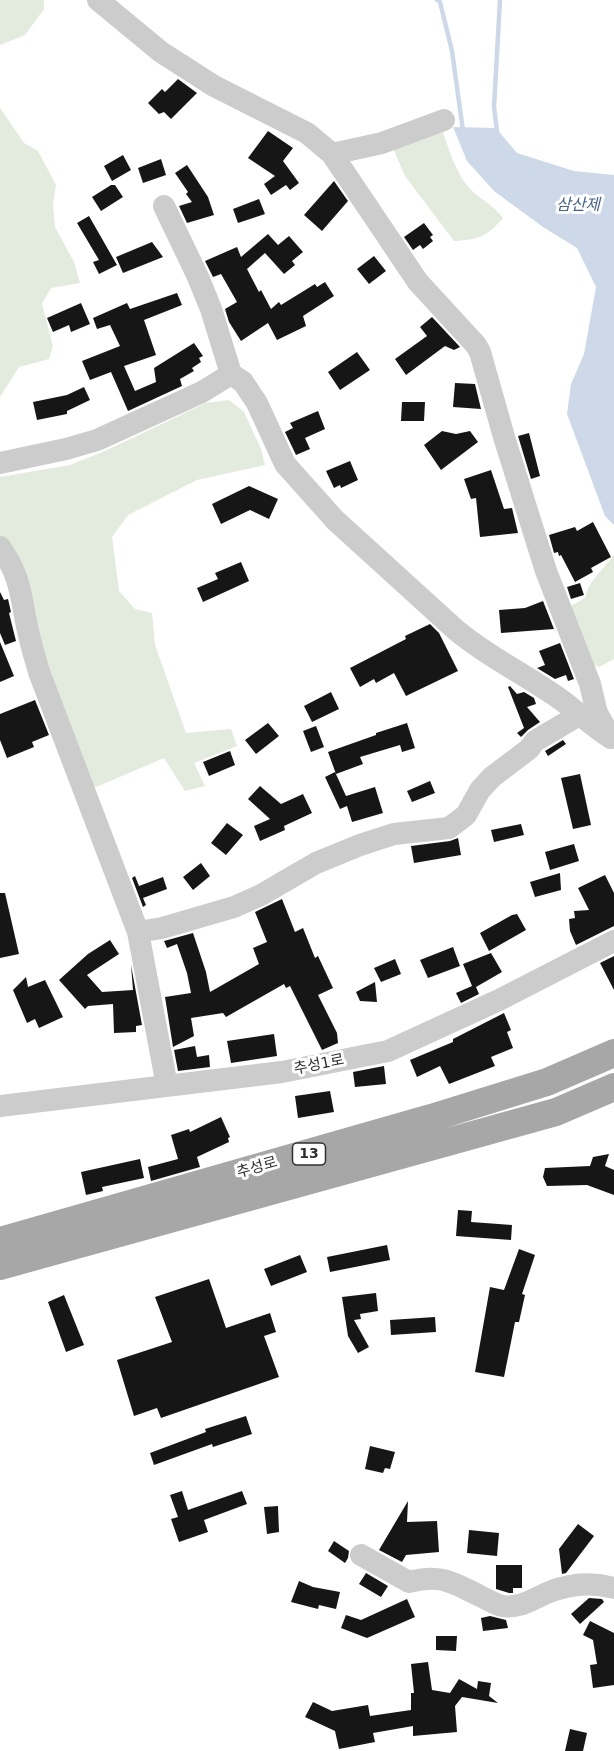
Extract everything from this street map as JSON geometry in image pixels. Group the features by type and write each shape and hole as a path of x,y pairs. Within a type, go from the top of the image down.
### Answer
{"main road":[{"name":"추성로","path":"0,1241 430,1118 546,1082 614,1053"},
{"name":"추성로","path":"0,1266 556,1112 614,1087"}],"street":[{"path":"98,0 161,52 214,86 307,133 332,153 418,282 476,345 546,571 590,684 597,713 613,740"},
{"path":"332,153 382,143 444,120"},
{"path":"164,206 211,309 231,374 243,382 257,403 285,464 335,520 474,646 558,698 589,724 613,740"},
{"path":"0,463 97,440 202,392 231,374"},
{"path":"0,547 12,564 21,588 28,632 39,672 138,932 167,1086"},
{"path":"138,932 162,928 234,907 261,895 316,863 360,845 397,834 449,828 466,815 480,790 492,777 529,749 535,741 579,715"},
{"name":"추성1로","path":"0,1106 282,1072 388,1051 499,1000 614,941"},
{"path":"361,1555 409,1582 422,1578 446,1580 503,1606 520,1605 548,1592 582,1584 614,1588"}],"shaded area":[{"path":"0,0 44,0 44,9 25,35 0,45"},
{"path":"0,108 24,143 38,151 56,185 53,205 55,227 74,262 80,283 51,288 42,304 53,346 49,359 19,367 0,397"},
{"path":"442,130 465,183 503,218 486,234 476,238 454,241 405,176 393,148"},
{"path":"229,400 244,412 261,449 265,465 197,480 128,515 112,537 119,591 135,609 152,613 155,645 186,733 231,729 237,746 194,763 205,786 185,791 164,758 89,790 0,539 0,477 70,465 206,403"},
{"path":"614,554 614,659 599,667 590,663 569,607 585,598 593,580"}],"water":[{"name":"삼산제","path":"453,127 496,128 517,153 574,171 614,175 614,525 605,516 567,414 571,384 584,354 596,287 577,248 543,227 494,191 467,161"}],"building":[{"path":"178,79 197,93 171,119 164,112 159,114 148,103 162,89 165,92"},
{"path":"268,131 293,148 283,161 299,183 290,190 286,185 271,195 264,184 275,176 248,158"},
{"path":"123,155 131,170 112,181 104,166"},
{"path":"161,159 166,175 143,183 138,168"},
{"path":"187,165 208,197 214,215 187,223 179,206 192,202 175,173"},
{"path":"334,181 348,201 322,231 304,215"},
{"path":"111,185 115,185 123,197 101,211 92,197"},
{"path":"259,199 265,214 238,223 233,209"},
{"path":"89,216 117,265 99,274 93,262 99,260 77,223"},
{"path":"424,223 433,235 430,237 433,241 423,249 420,245 413,250 404,237"},
{"path":"268,234 278,245 289,236 303,252 292,261 295,265 284,274 265,253 247,269 271,309 279,302 281,305 315,284 317,287 325,282 334,296 303,316 306,326 277,340 268,323 241,341 229,322 225,309 237,302 221,274 213,277 205,261 237,247 241,257"},
{"path":"152,242 163,257 123,273 116,257"},
{"path":"374,256 386,271 369,284 357,269"},
{"path":"177,293 182,305 144,320 156,355 124,366 135,391 156,382 154,368 194,343 203,356 199,358 201,362 192,368 194,371 180,379 182,386 128,411 111,372 90,380 82,361 120,346 110,325 97,329 93,318 127,303 130,309"},
{"path":"81,303 90,324 71,332 69,325 53,332 47,318"},
{"path":"432,317 460,347 454,350 445,346 406,375 395,359 427,336 420,327"},
{"path":"357,352 370,370 340,390 328,372"},
{"path":"455,383 475,384 481,409 453,407"},
{"path":"84,387 90,400 67,411 67,414 37,420 33,402 67,395"},
{"path":"402,402 425,402 424,421 401,421"},
{"path":"318,411 325,429 305,438 310,449 296,455 285,432 293,428 290,423"},
{"path":"442,431 456,434 470,431 478,442 441,470 424,445"},
{"path":"529,433 540,476 531,479 518,436"},
{"path":"350,461 358,480 341,488 340,485 334,488 326,471"},
{"path":"491,470 504,509 512,508 518,533 480,537 476,498 471,499 464,479"},
{"path":"249,486 278,499 269,519 250,510 221,524 212,504"},
{"path":"593,522 611,557 591,568 593,572 575,582 561,555 559,556 558,552 554,553 549,535 575,527 577,531"},
{"path":"241,562 249,581 203,602 197,588 218,579 215,573"},
{"path":"580,583 584,595 571,599 567,587"},
{"path":"0,592 4,600 8,599 16,641 5,645 0,633"},
{"path":"543,601 554,629 501,633 499,610 525,608"},
{"path":"430,624 439,633 458,671 406,696 394,673 376,683 374,679 360,687 350,668"},
{"path":"0,642 14,676 0,682"},
{"path":"560,643 574,679 568,681 566,675 555,679 537,668 545,665 539,651"},
{"path":"510,686 517,694 524,692 534,698 536,704 527,707 540,722 521,737 517,733 524,728 508,687"},
{"path":"331,692 339,709 312,722 304,706"},
{"path":"35,700 49,735 32,742 34,747 7,758 0,740 0,714"},
{"path":"268,723 279,736 256,754 245,740"},
{"path":"407,723 415,748 402,752 400,745 360,757 363,764 336,774 328,752"},
{"path":"316,726 324,747 311,752 303,731"},
{"path":"563,740 566,744 548,756 545,751"},
{"path":"230,751 235,765 209,776 203,762"},
{"path":"335,772 346,796 375,787 383,813 352,822 347,806 340,809 325,777"},
{"path":"580,774 591,825 573,829 561,778"},
{"path":"430,781 435,793 412,802 407,791"},
{"path":"260,786 281,804 303,794 312,813 284,826 285,830 260,841 254,826 270,819 248,799"},
{"path":"227,823 243,835 226,855 211,843"},
{"path":"521,824 524,835 494,842 491,830"},
{"path":"458,838 461,855 414,863 411,846"},
{"path":"574,844 579,861 550,870 545,852"},
{"path":"201,863 210,876 193,890 183,877"},
{"path":"560,873 561,890 535,897 530,882"},
{"path":"605,875 614,893 614,926 576,945 570,931 569,919 575,918 574,911 589,910 578,888"},
{"path":"135,876 139,886 163,877 167,889 143,898 146,905 143,907 132,878"},
{"path":"0,893 5,893 19,954 0,958"},
{"path":"282,899 295,932 303,928 315,958 318,956 333,988 318,995 337,1033 338,1043 322,1050 290,986 286,988 284,984 226,1017 223,1013 191,1018 194,1036 173,1047 165,997 191,993 177,944 167,948 164,941 193,933 210,992 259,964 253,948 267,942 255,912"},
{"path":"517,914 526,930 489,951 480,933"},
{"path":"110,940 119,954 87,975 102,992 133,990 131,965 142,1025 136,1026 136,1032 114,1033 113,1004 88,1006 85,1009 59,980 88,954"},
{"path":"453,947 460,966 428,978 420,960"},
{"path":"491,953 502,972 476,987 479,994 461,1003 456,993 472,986 463,964"},
{"path":"614,956 614,990 600,963"},
{"path":"395,959 401,974 381,982 374,968"},
{"path":"26,977 28,987 45,980 63,1017 39,1028 35,1019 27,1023 13,990"},
{"path":"375,982 377,1002 360,1001 356,992"},
{"path":"504,1013 511,1030 507,1032 513,1048 491,1057 495,1066 449,1084 440,1066 417,1077 410,1060 453,1042 453,1039"},
{"path":"274,1034 277,1056 231,1063 227,1041"},
{"path":"195,1046 197,1057 209,1055 210,1067 178,1071 174,1050"},
{"path":"384,1066 386,1084 355,1087 353,1072"},
{"path":"330,1091 334,1112 298,1118 295,1096"},
{"path":"221,1117 230,1137 229,1142 197,1157 200,1167 151,1181 148,1167 178,1159 171,1135 189,1129 190,1132"},
{"path":"609,1154 605,1166 614,1170 614,1195 587,1185 547,1186 543,1177 545,1168 590,1166 593,1157"},
{"path":"140,1159 144,1178 102,1187 103,1191 86,1195 81,1172"},
{"path":"458,1210 472,1211 471,1222 512,1225 511,1240 456,1236"},
{"path":"387,1245 390,1260 330,1272 327,1257"},
{"path":"519,1249 535,1255 522,1294 525,1295 519,1322 515,1322 504,1377 475,1372 490,1287 504,1290"},
{"path":"300,1255 307,1272 271,1286 264,1269"},
{"path":"209,1279 226,1328 270,1313 276,1332 264,1336 279,1377 161,1418 157,1408 134,1416 117,1360 172,1342 155,1297"},
{"path":"376,1293 378,1311 360,1314 361,1319 354,1320 369,1347 358,1353 348,1336 342,1297"},
{"path":"64,1295 84,1345 66,1352 48,1302"},
{"path":"435,1317 436,1332 391,1335 390,1320"},
{"path":"246,1416 252,1434 213,1447 212,1444 154,1465 150,1453 206,1432 205,1429"},
{"path":"370,1446 395,1452 390,1469 385,1468 383,1473 365,1469"},
{"path":"182,1491 188,1510 242,1491 247,1504 204,1520 208,1532 179,1542 171,1519 178,1517 170,1495"},
{"path":"408,1501 407,1522 437,1521 439,1552 406,1555 402,1562 379,1550"},
{"path":"278,1506 279,1532 267,1534 264,1507"},
{"path":"578,1524 594,1536 566,1573 562,1574 559,1549"},
{"path":"469,1530 499,1533 497,1556 467,1553"},
{"path":"334,1541 349,1551 345,1563 328,1551"},
{"path":"496,1565 522,1565 522,1588 513,1588 513,1593 496,1589"},
{"path":"366,1573 388,1586 381,1597 359,1584"},
{"path":"299,1581 313,1587 340,1592 336,1609 319,1605 318,1609 291,1602"},
{"path":"589,1598 602,1599 604,1602 580,1624 571,1614"},
{"path":"407,1599 415,1617 367,1638 341,1628 346,1615 361,1620"},
{"path":"490,1616 506,1620 508,1628 483,1631 481,1618"},
{"path":"590,1621 614,1633 614,1685 593,1688 590,1665 597,1664 593,1640 583,1635"},
{"path":"436,1636 457,1636 456,1651 436,1650"},
{"path":"428,1662 432,1690 450,1693 459,1679 477,1689 478,1681 491,1683 489,1696 498,1703 462,1697 455,1706 457,1732 413,1736 413,1726 373,1733 375,1742 339,1749 335,1731 305,1717 313,1702 332,1711 368,1705 370,1716 411,1710 411,1693 414,1693 411,1664"},
{"path":"570,1729 587,1733 583,1751 565,1751"}],"waterway":[{"path":"437,0 440,2 452,51 463,131"},
{"path":"497,132 494,107 500,0"}]}
